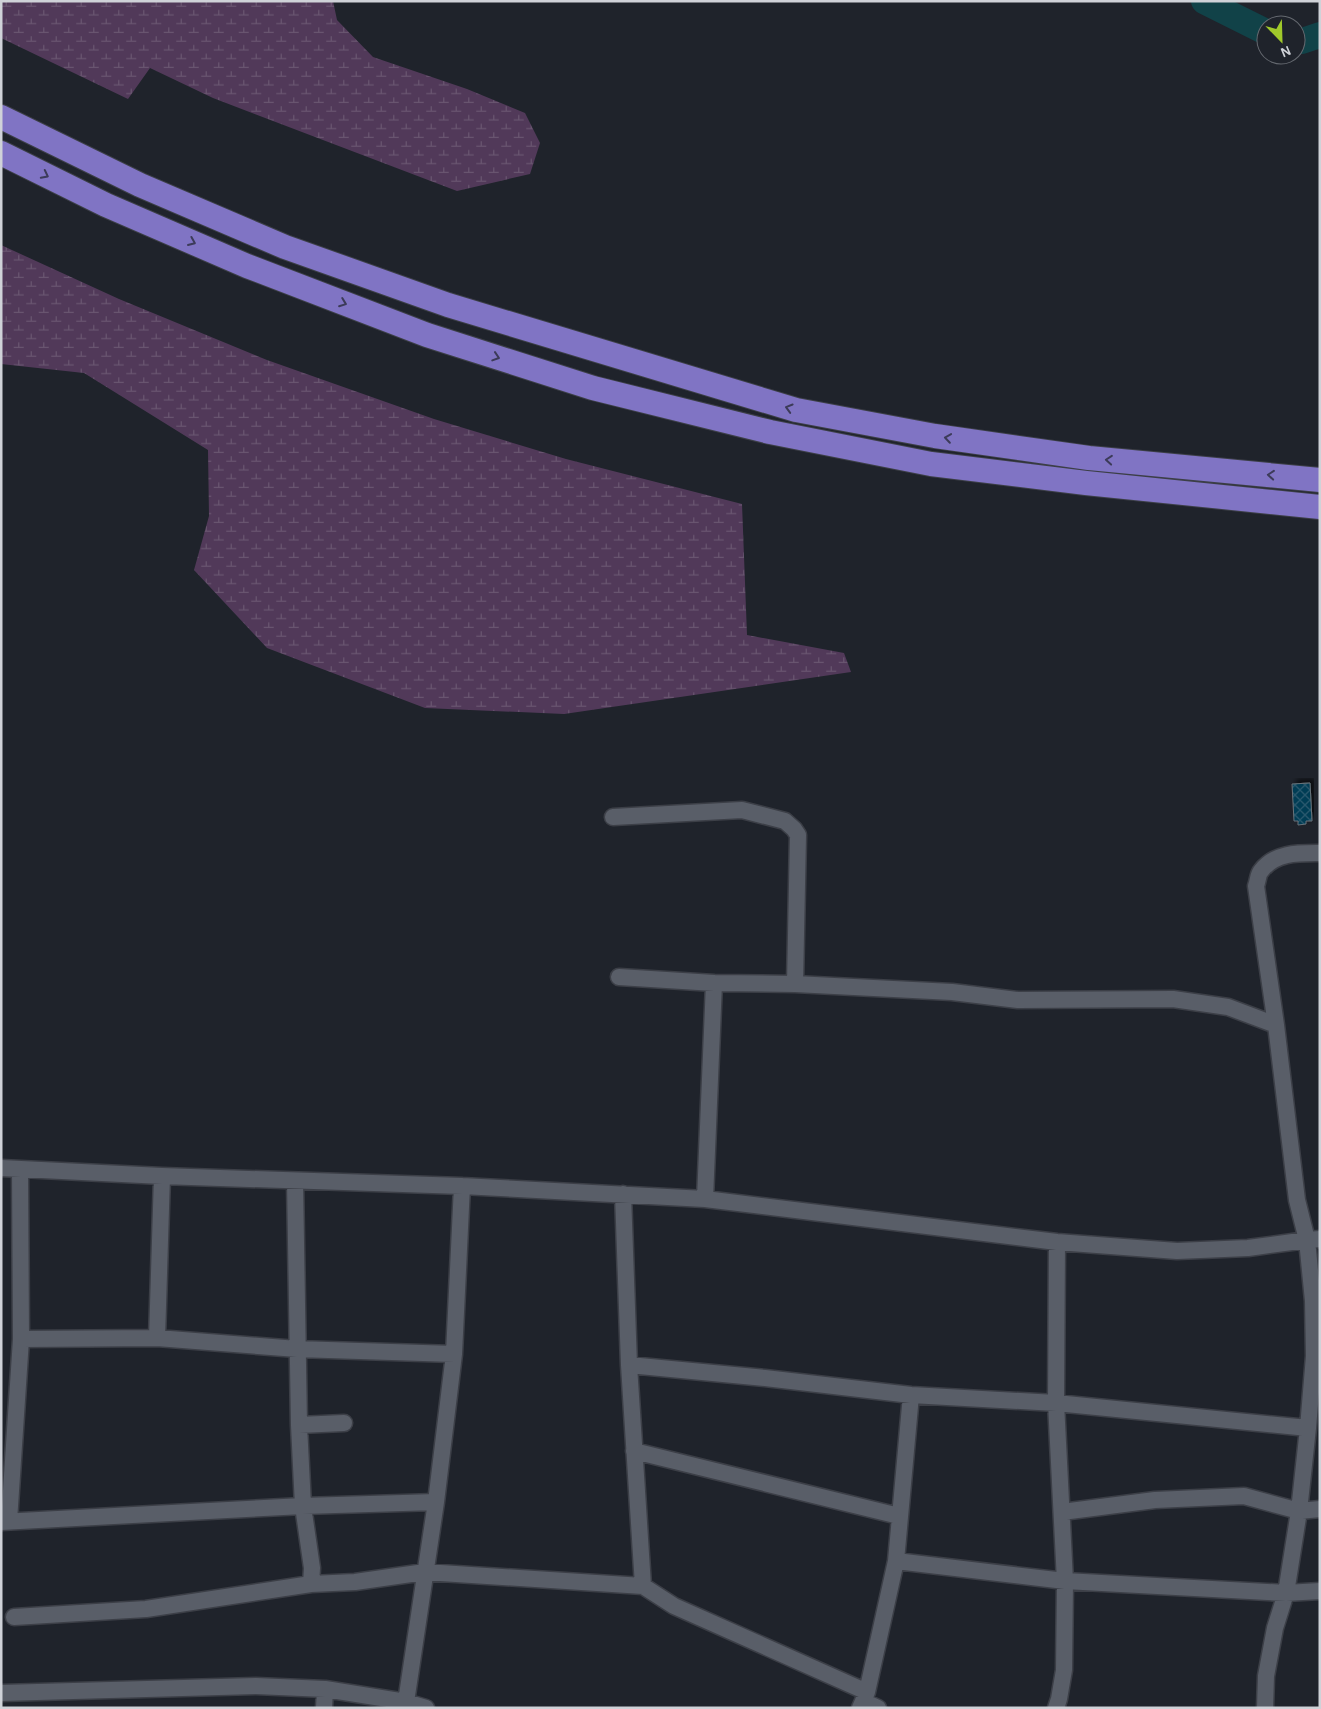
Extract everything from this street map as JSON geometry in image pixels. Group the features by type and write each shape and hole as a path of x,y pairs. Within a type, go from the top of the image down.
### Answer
{"highway":[{"path":"1,117 140,185 285,247 448,305 796,410 935,436 1090,458 1320,480"},
{"path":"1,153 106,205 247,266 427,335 593,388 770,432 931,464 1086,483 1320,507"}],"street":[{"path":"613,817 742,810 784,821 794,829 798,835 795,984"},
{"path":"1265,1708 1266,1676 1275,1628 1286,1593 1312,1435 1317,1356 1313,1301 1313,1239 1297,1200 1276,1025 1256,886 1260,871 1274,860 1292,853 1320,853"},
{"path":"619,977 714,984 795,984 952,992 1018,1000 1173,999 1228,1007 1276,1025"},
{"path":"705,1199 714,984"},
{"path":"1,1168 162,1176 462,1186 705,1199 1057,1242 1176,1251 1248,1248 1313,1239"},
{"path":"20,1169 21,1339 5,1522 303,1506 436,1502"},
{"path":"157,1338 162,1176"},
{"path":"295,1181 298,1425 303,1506 312,1568 310,1584"},
{"path":"406,1702 436,1502 454,1354 462,1186"},
{"path":"623,1194 629,1365 643,1586"},
{"path":"1056,1708 1064,1670 1066,1581 1056,1403 1057,1242"},
{"path":"21,1339 157,1338 297,1349 454,1354"},
{"path":"629,1365 911,1395 1056,1403 1312,1435"},
{"path":"14,1617 146,1609 310,1584 355,1582 425,1572 643,1586 674,1606 867,1702 896,1561 911,1395"},
{"path":"298,1425 344,1423"},
{"path":"634,1451 900,1516"},
{"path":"1062,1512 1155,1500 1244,1496 1299,1511 1320,1509"},
{"path":"896,1561 1066,1581 1286,1593 1320,1591"},
{"path":"1,1693 256,1686 325,1689 406,1702 426,1708"},
{"path":"324,1708 325,1689"}],"green space":[{"path":"1,1 333,1 337,20 373,57 467,89 525,113 540,143 530,174 457,191 213,98 150,68 128,99 1,38"},
{"path":"1,245 119,299 267,360 434,419 566,459 742,504 747,635 844,653 851,672 564,714 425,708 267,648 194,570 209,516 208,450 84,373 1,364"}],"building":[{"path":"1310,783 1312,821 1306,821 1306,824 1298,825 1298,821 1294,821 1292,784"}],"waterway":[{"path":"1204,1 1256,27"},
{"path":"1306,40 1320,35"}]}
